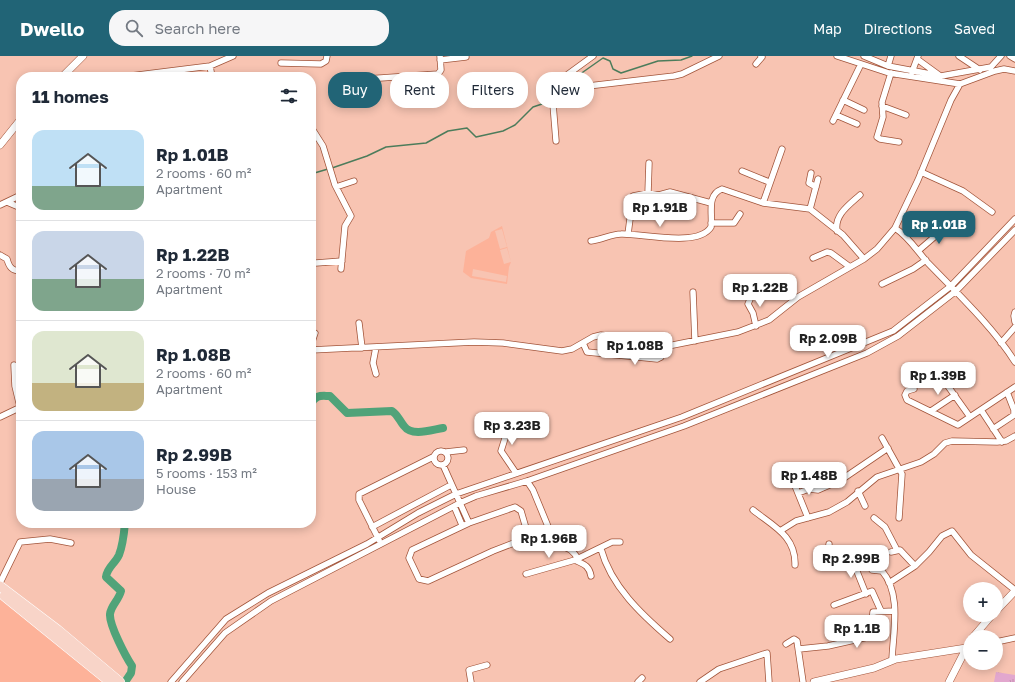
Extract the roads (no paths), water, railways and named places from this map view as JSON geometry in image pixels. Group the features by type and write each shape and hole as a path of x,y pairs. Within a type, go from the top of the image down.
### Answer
{"highway":[{"path":"0,585 52,625 120,682"},
{"path":"0,592 110,682"}],"street":[{"path":"67,72 84,56"},
{"path":"162,72 210,66 233,56"},
{"path":"281,63 321,64 326,61 327,56"},
{"path":"382,78 438,74 441,70 440,58 466,56"},
{"path":"571,72 593,56"},
{"path":"556,140 553,104 571,88 674,76 682,74 719,56"},
{"path":"756,64 761,56"},
{"path":"837,56 891,73 960,84 995,71 1004,69 1015,71"},
{"path":"864,56 888,66 912,72 941,76 991,67 1001,56"},
{"path":"888,66 890,56"},
{"path":"959,56 980,70"},
{"path":"1010,56 1015,59"},
{"path":"912,72 917,58 941,76"},
{"path":"857,124 834,118 861,64"},
{"path":"210,66 211,72"},
{"path":"891,73 882,106 883,117 877,137 880,140 899,142"},
{"path":"316,350 474,342 503,343 562,351 572,349 593,337 601,336 664,347 738,332 756,326 769,320 798,297 864,259 877,249 895,228 960,84"},
{"path":"844,100 864,110"},
{"path":"882,106 906,115"},
{"path":"0,145 16,125"},
{"path":"316,136 322,146 336,187 351,216 345,224 341,269"},
{"path":"763,204 769,182 782,149"},
{"path":"648,193 649,163"},
{"path":"742,171 769,182"},
{"path":"921,172 963,191 992,212"},
{"path":"811,173 809,183 816,186"},
{"path":"810,209 818,179"},
{"path":"336,187 354,181"},
{"path":"591,241 620,234 680,239 705,233 709,230 711,223 711,203 714,194 722,189 763,204 810,209 837,230 852,244 864,259"},
{"path":"628,234 631,198 637,194 648,193 659,195 670,192 711,203"},
{"path":"837,230 836,224 838,217 860,195"},
{"path":"0,205 16,198"},
{"path":"7,202 16,206"},
{"path":"711,223 734,224 740,214"},
{"path":"171,682 226,619 290,582 377,538 456,494 686,415 893,331 951,286 1015,219"},
{"path":"918,251 947,226"},
{"path":"895,228 904,234 926,260 956,291 1001,343 1015,362"},
{"path":"182,682 225,633 271,601 382,545 460,503 476,496 527,481 687,425 867,353 898,336 956,291 1015,230"},
{"path":"813,258 827,252 831,253 850,267"},
{"path":"0,255 7,259 8,265 12,270 16,270"},
{"path":"882,284 914,269 926,260"},
{"path":"316,263 342,261"},
{"path":"693,292 695,341"},
{"path":"753,292 748,304 753,313 756,326"},
{"path":"1015,312 1015,322"},
{"path":"359,323 362,348"},
{"path":"1001,343 1015,327"},
{"path":"583,343 588,352 657,359 661,357 664,347"},
{"path":"376,347 373,363 376,374"},
{"path":"14,365 16,390"},
{"path":"945,382 970,417"},
{"path":"914,389 909,390 906,393 907,400 956,425 960,425 1015,387"},
{"path":"993,430 1014,415 1014,410 1007,392"},
{"path":"931,411 954,395"},
{"path":"0,417 16,409"},
{"path":"981,410 1002,442"},
{"path":"686,415 687,425"},
{"path":"505,420 506,435 500,451 516,473"},
{"path":"780,531 796,521 829,512 847,502 858,491 877,477 926,460 948,442 1002,442 1015,436"},
{"path":"882,438 901,469 900,518"},
{"path":"798,493 809,489 818,490 841,480 888,448"},
{"path":"382,545 377,538 359,500 359,494 433,457 436,452 441,450 446,452 464,450"},
{"path":"433,457 434,462 438,465 443,465 447,462 448,457 446,452"},
{"path":"443,465 469,523"},
{"path":"527,481 533,490 554,541 557,545 571,549 576,559 585,564 589,569 591,576"},
{"path":"793,481 808,518"},
{"path":"372,527 451,485"},
{"path":"858,491 865,506"},
{"path":"454,506 462,525"},
{"path":"515,507 521,511 528,535 522,540 493,551 428,581 419,579 409,558 412,550 469,523 515,507"},
{"path":"753,510 780,531 794,549 795,565"},
{"path":"874,518 885,527 897,550 902,552 915,566"},
{"path":"890,583 915,566 942,536 952,531 971,555 1015,591 1003,604"},
{"path":"384,534 388,541"},
{"path":"0,585 20,542 50,539 71,543"},
{"path":"526,574 576,559 612,542 620,542"},
{"path":"829,544 828,554 849,554 856,561 856,569 866,594"},
{"path":"601,548 603,559 624,592 670,639"},
{"path":"891,552 897,550"},
{"path":"856,561 865,558 872,570 882,571 890,583 894,594 892,660"},
{"path":"290,582 295,590"},
{"path":"834,605 873,592 881,611"},
{"path":"871,635 872,614 881,611 894,612"},
{"path":"980,630 986,622"},
{"path":"799,649 828,646 865,638 871,635 882,635"},
{"path":"1003,641 1015,638"},
{"path":"786,644 796,639 799,649 803,682"},
{"path":"814,682 874,668 892,660 963,649"},
{"path":"700,682 720,669 766,653 768,654 769,682"},
{"path":"949,682 963,657"},
{"path":"471,682 469,670 487,665"}],"waterway":[{"path":"332,168 367,156 386,147 426,143 448,131 467,128 476,137 503,131 515,125 533,107 545,103 566,84 603,58 610,61 613,69 621,73 658,61 681,60 692,56"},
{"path":"316,173 328,169"},
{"path":"316,398 321,396 330,396 347,413 392,411 404,426 412,431 422,432 443,428"},
{"path":"124,528 120,551 106,577 121,591 112,608 110,619 122,648 132,666 131,673 125,682"}]}
